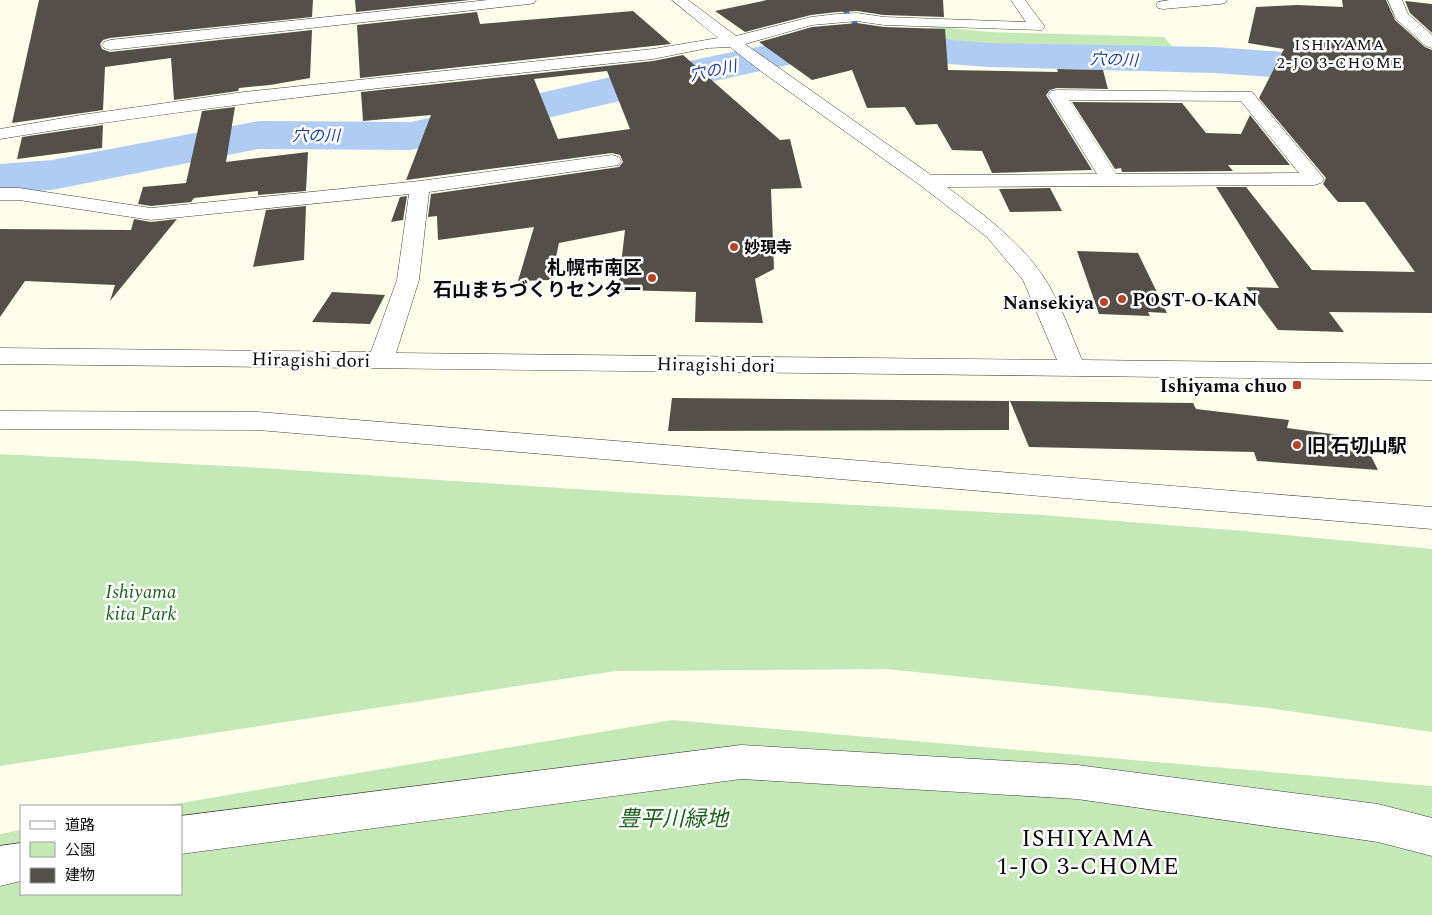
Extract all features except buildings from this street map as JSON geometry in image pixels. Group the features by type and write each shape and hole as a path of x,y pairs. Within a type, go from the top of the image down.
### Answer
{"street":[{"path":"110,45 529,0"},
{"path":"679,0 768,69 927,181 994,233 1032,278 1053,320 1073,369"},
{"path":"0,134 88,118 249,96 653,54 708,43 737,45 811,21 837,18 857,17 884,21 1037,27 1018,0"},
{"path":"1163,5 1220,0"},
{"path":"1395,0 1401,16 1432,43"},
{"path":"870,7 884,21"},
{"path":"927,181 1314,179 1246,96 1058,95 1110,180"},
{"path":"0,194 19,194 151,214 420,186 612,161"},
{"path":"381,360 408,280 420,186"},
{"name":"Hiragishi dori","path":"0,356 1432,372"},
{"path":"0,420 258,421 1432,518"},
{"path":"182,835 741,762 1077,782 1378,823 1432,836"},
{"path":"0,866 20,862"}],"green space":[{"path":"930,26 990,32 1164,37 1179,54 1104,52 1000,53 937,48"},
{"name":"Ishiyama kita Park","path":"0,454 245,467 634,493 1042,515 1244,531 1432,549 1432,732 1269,708 886,669 615,671 0,766"},
{"name":"豊平川緑地","path":"672,720 1432,786 1432,915 0,915 0,834 20,830 20,895 182,895 182,805 169,805"}],"waterway":[{"path":"837,0 857,26 856,39"},
{"name":"穴の川","path":"0,179 52,175 259,135 411,136 611,90 830,44 883,42 922,44 949,52 988,55 1213,60 1273,64 1325,71 1370,81 1432,87"}],"place":[{"name":"妙現寺","path":"734,247"},
{"name":"札幌市南区 石山まちづくりセンター","path":"652,278"},
{"name":"POST-O-KAN","path":"1122,299"},
{"name":"Nansekiya","path":"1104,302"},
{"name":"Ishiyama chuo","path":"1297,385"},
{"name":"旧 石切山駅","path":"1297,445"}],"district":[{"name":"ISHIYAMA 2-JO 3-CHOME","path":"1340,53"},
{"name":"ISHIYAMA 1-JO 3-CHOME","path":"1088,852"}]}
